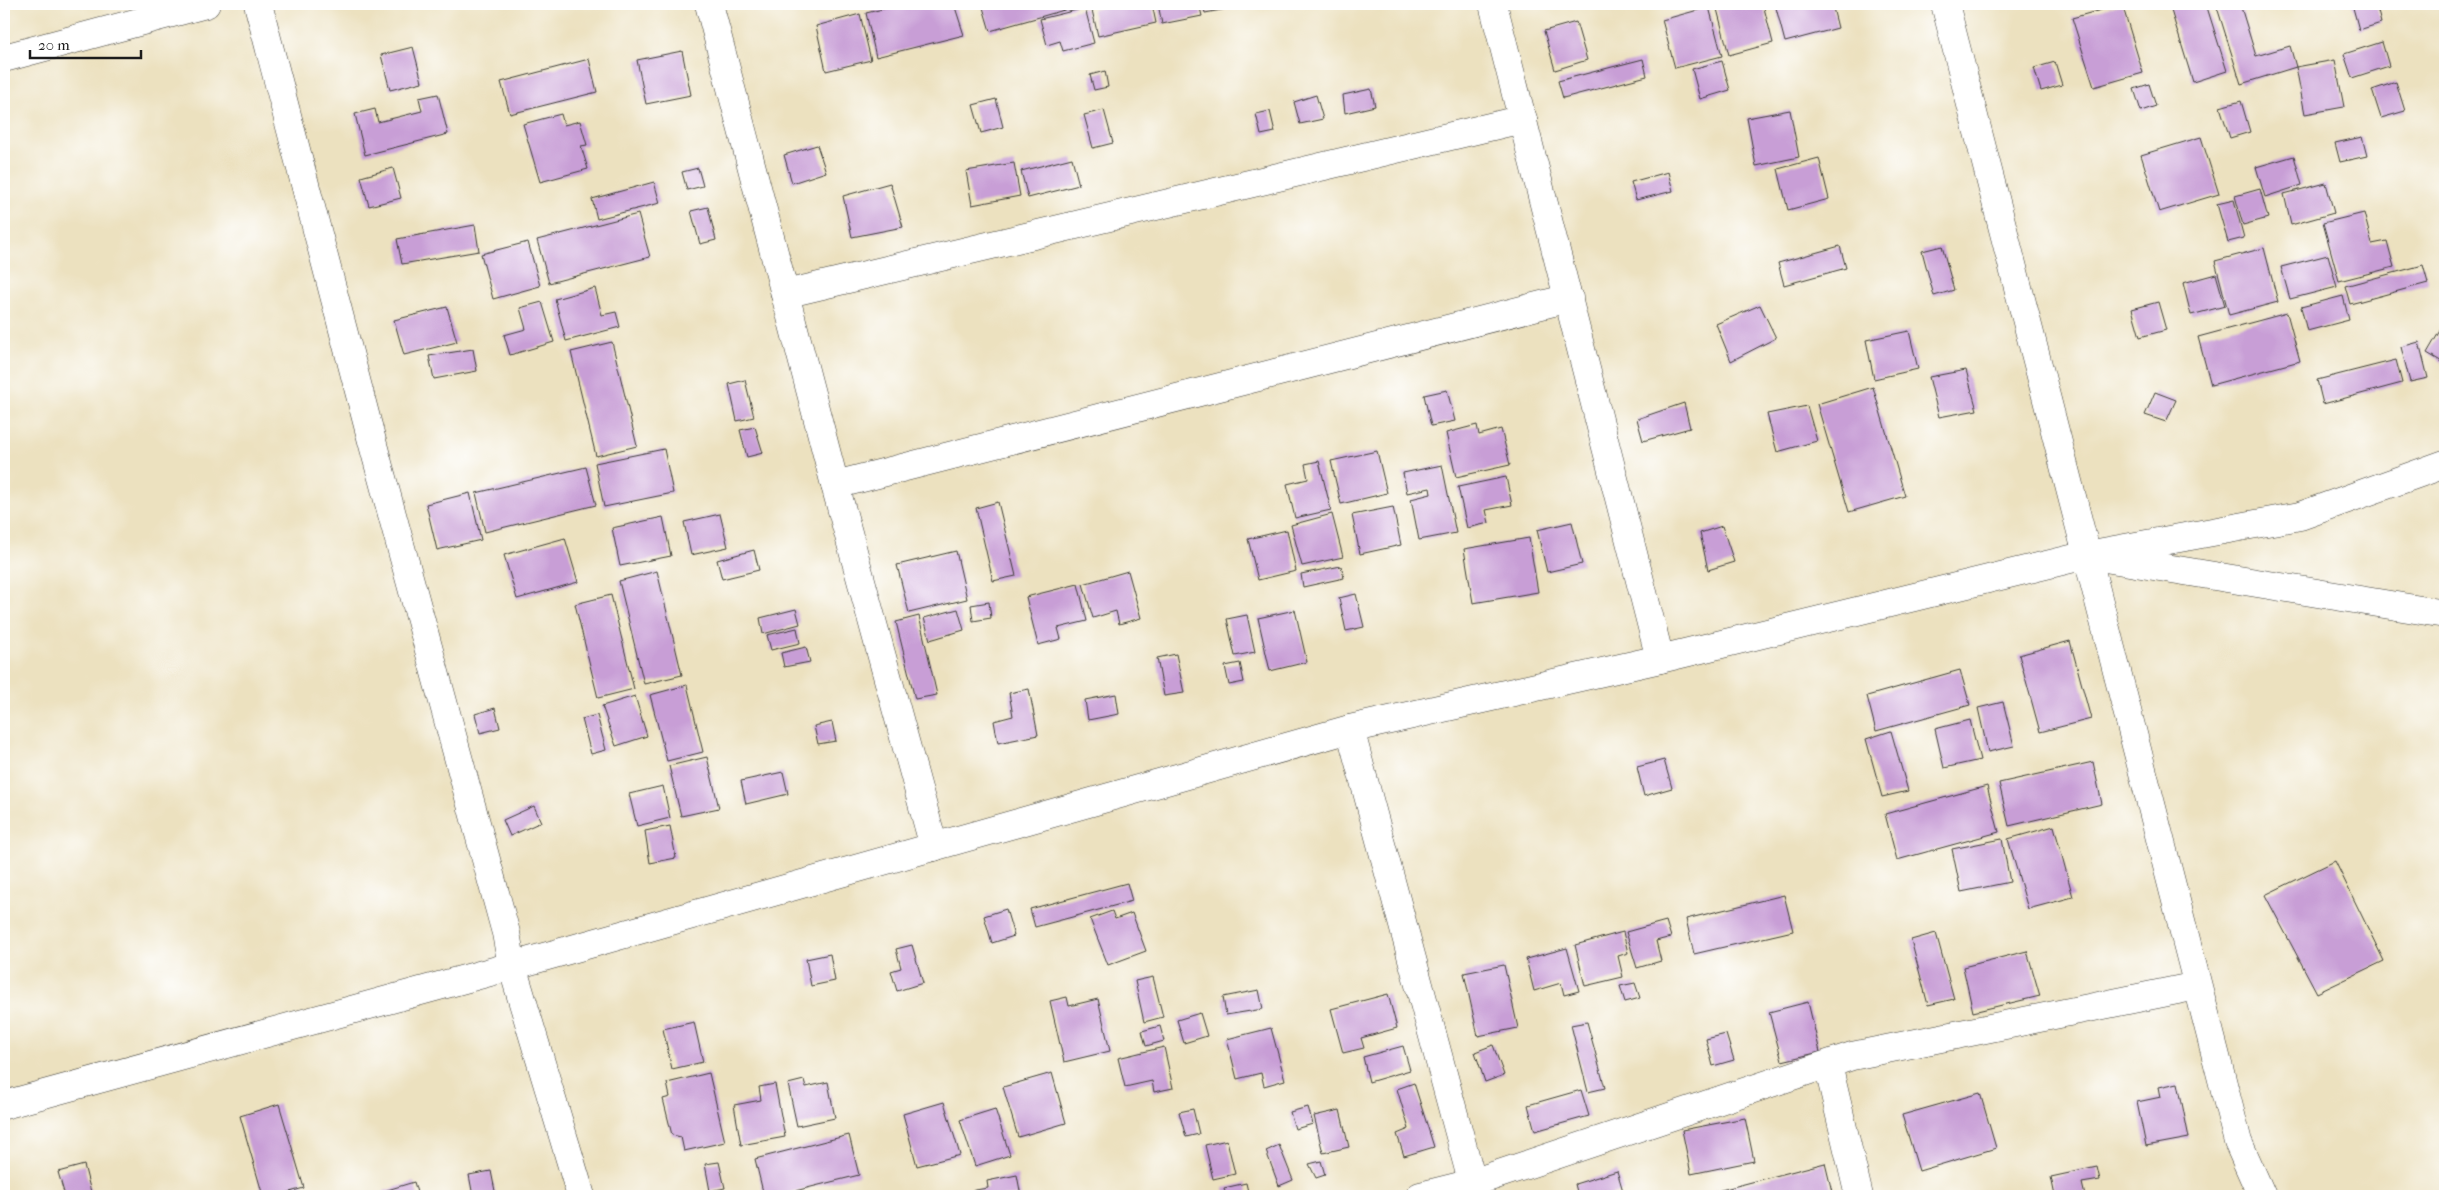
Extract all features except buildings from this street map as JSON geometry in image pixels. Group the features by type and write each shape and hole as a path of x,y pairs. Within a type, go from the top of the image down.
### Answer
{"street":[{"path":"4,58 206,4"},
{"path":"258,4 372,441 503,924 512,966 581,1196"},
{"path":"709,4 835,485 934,847"},
{"path":"1493,4 1660,659"},
{"path":"1945,4 2238,1142 2262,1196"},
{"path":"785,294 1523,119"},
{"path":"835,485 1568,298"},
{"path":"4,1105 512,966 1350,729 1660,659 2087,555 2300,516 2445,464"},
{"path":"2087,555 2445,614"},
{"path":"1350,729 1474,1190"},
{"path":"1420,1196 1474,1190 1852,1056 2197,986"},
{"path":"1828,1065 1859,1196"}]}
